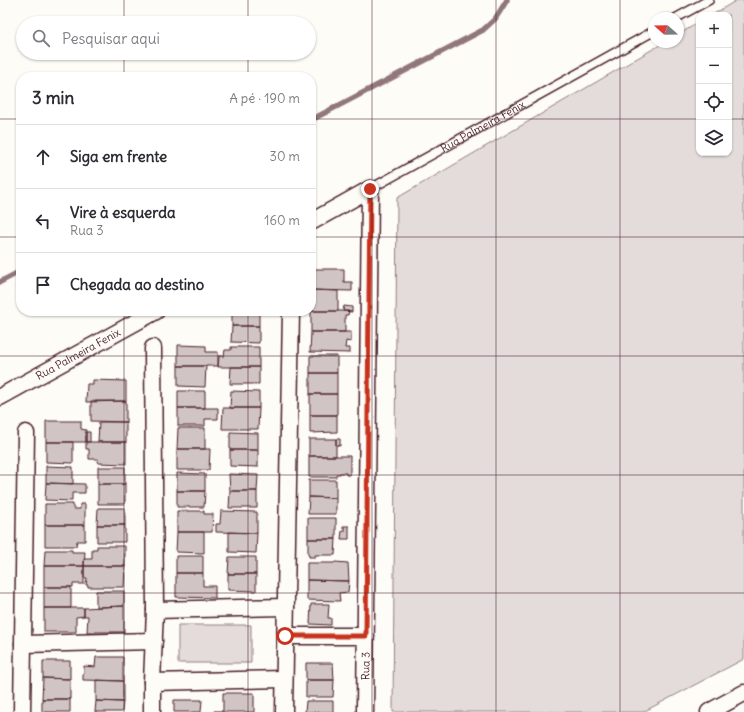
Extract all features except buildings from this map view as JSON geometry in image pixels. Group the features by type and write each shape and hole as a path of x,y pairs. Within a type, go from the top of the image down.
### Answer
{"street":[{"name":"Rua Palmeira Fenix","path":"316,219 370,189"},
{"name":"Rua 3","path":"365,712 370,189"},
{"name":"Rua Palmeira Fenix","path":"0,397 147,316"},
{"path":"284,712 291,316"},
{"path":"152,712 155,610 153,348"},
{"path":"22,712 26,432"},
{"path":"155,610 286,607"},
{"path":"285,636 366,636"},
{"path":"23,644 154,641"},
{"path":"152,682 284,678"},
{"path":"709,712 744,693"}],"lane":[{"path":"684,14 709,0"},
{"name":"Rua Palmeira Fenix","path":"370,189 648,33"}],"shaded area":[{"path":"737,0 744,0 744,659 643,712 393,712 397,198 655,48 684,48 684,31 696,24 696,156 732,156 732,12 717,12"},
{"path":"178,625 251,625 251,663 178,663"}],"waterway":[{"path":"316,117 483,30 495,19 507,0"},
{"path":"0,282 16,274"}],"route":[{"path":"285,636 366,636 370,189"}]}
